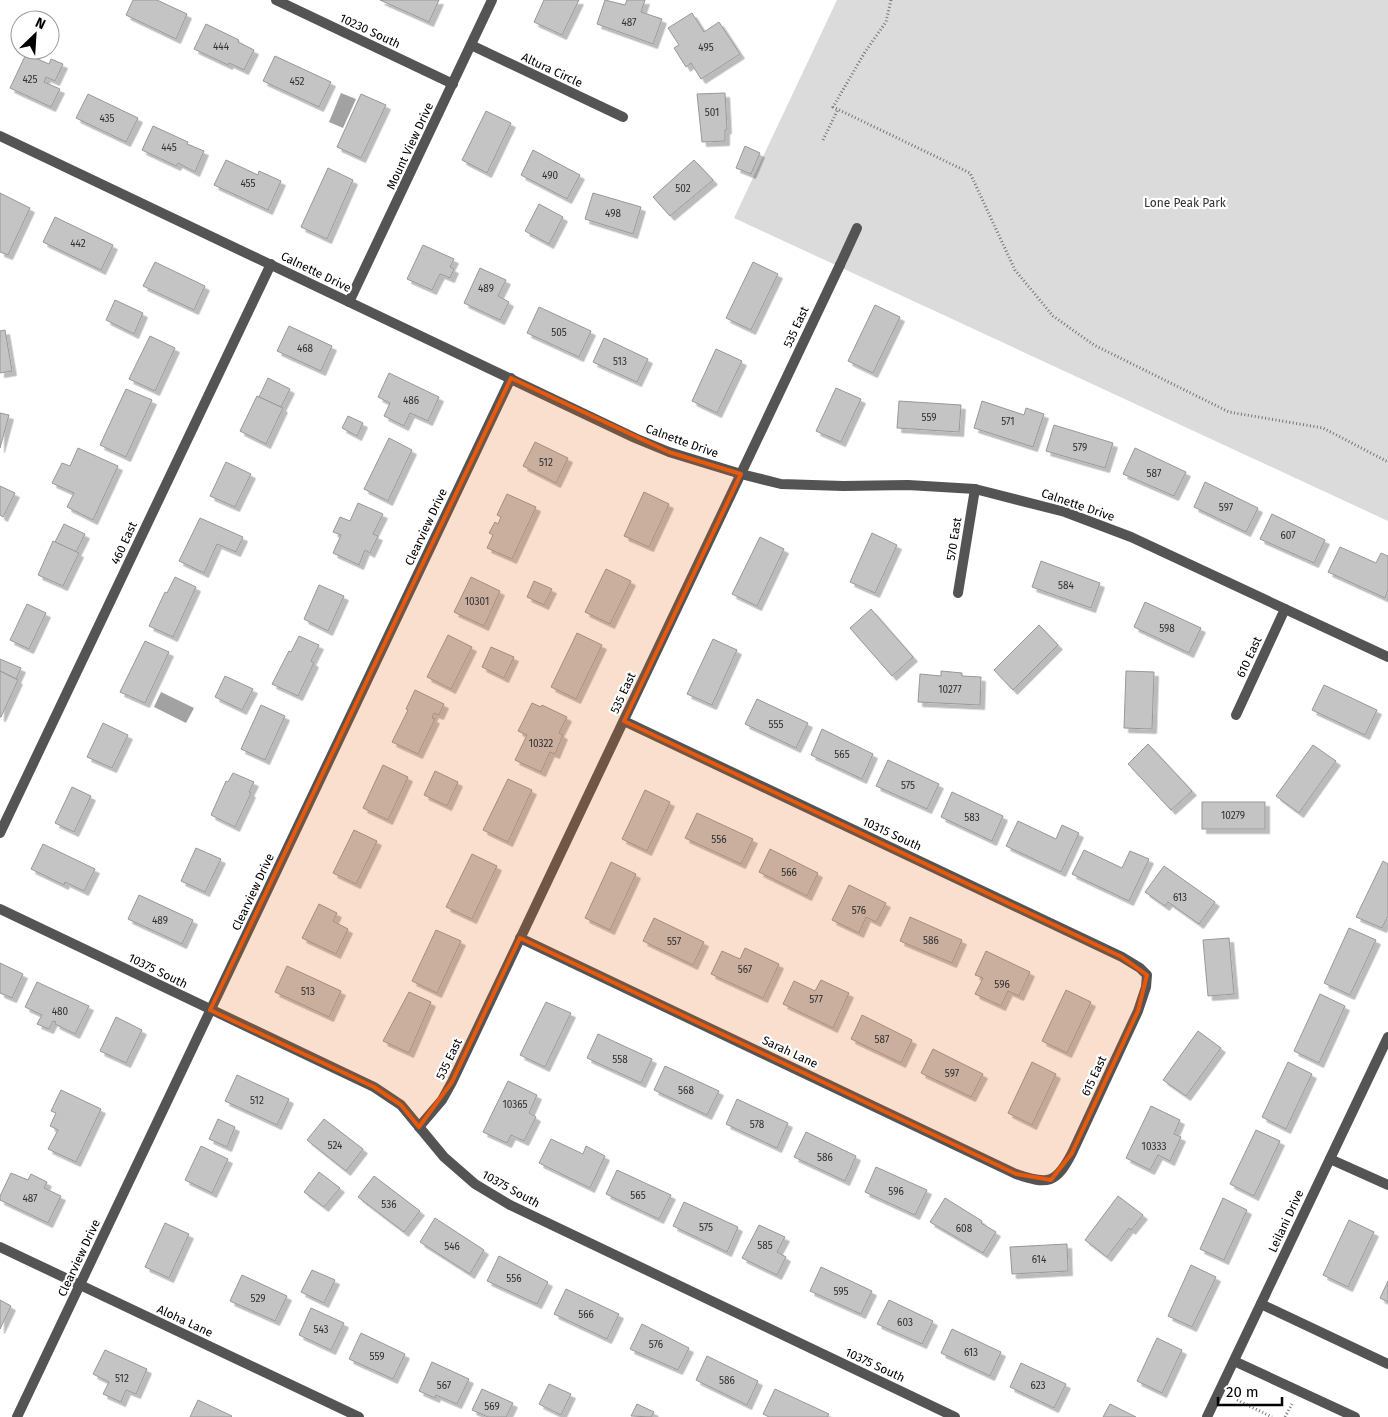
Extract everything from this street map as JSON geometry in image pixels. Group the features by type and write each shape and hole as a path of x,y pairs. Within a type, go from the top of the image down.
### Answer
{"street":[{"name":"10230 South","path":"276,0 453,84"},
{"name":"Mount View Drive","path":"350,302 492,0"},
{"name":"Altura Circle","path":"471,45 623,117"},
{"name":"Calnette Drive","path":"0,136 668,452 780,484 843,486 908,485 975,489 1065,512 1131,537 1388,657"},
{"name":"535 East","path":"419,1127 442,1100 452,1082 857,228"},
{"name":"460 East","path":"0,833 271,264"},
{"name":"Clearview Drive","path":"17,1417 510,378"},
{"name":"570 East","path":"958,593 975,489"},
{"name":"610 East","path":"1236,715 1285,609"},
{"name":"10315 South","path":"624,721 1122,957 1140,968 1147,975"},
{"name":"10375 South","path":"0,909 374,1087 401,1106 450,1163 475,1184 510,1205 955,1417"},
{"name":"Sarah Lane","path":"520,938 1016,1174 1040,1181 1051,1180"},
{"name":"615 East","path":"1051,1180 1059,1174 1072,1153 1138,1011 1146,987 1147,975"},
{"name":"Leilani Drive","path":"1208,1417 1388,1037"},
{"path":"1330,1158 1388,1186"},
{"name":"Aloha Lane","path":"0,1247 354,1416"},
{"path":"1261,1304 1388,1364"},
{"path":"1234,1361 1355,1417"}],"path":[{"path":"891,0 886,22 865,52 833,106 970,173 1015,270 1053,316 1094,345 1229,412 1323,428 1388,462"},
{"path":"823,140 838,109"},
{"path":"1237,1400 1272,1417"},
{"path":"1285,1417 1292,1402"}],"highlighted area":[{"path":"511,378 669,452 741,474 624,721 1122,957 1147,975 1138,1011 1072,1153 1051,1180 1016,1174 520,938 452,1082 419,1127 401,1105 374,1087 210,1010"}],"green space":[{"name":"Lone Peak Park","path":"837,0 1388,0 1388,521 734,218"}],"shaded area":[{"path":"341,93 356,99 343,128 329,122"},
{"path":"161,692 194,708 186,723 154,707"}],"building":[{"path":"133,0 157,0 187,14 176,39 126,15"},
{"path":"380,0 439,0 429,22"},
{"path":"544,0 579,0 562,35 534,22"},
{"path":"605,0 625,5 627,0 645,0 641,12 662,19 653,44 597,24"},
{"path":"692,13 704,32 719,22 740,54 701,79 691,63 686,67 674,48 679,45 668,28"},
{"path":"206,24 239,40 238,42 254,50 244,70 229,63 228,65 194,49"},
{"path":"275,56 331,82 319,107 263,81"},
{"path":"23,60 40,60 49,64 51,60 53,60 63,64 55,81 46,77 44,82 60,89 51,107 10,88"},
{"path":"725,93 727,129 725,130 725,141 702,142 697,94"},
{"path":"88,94 138,118 126,142 76,118"},
{"path":"361,94 386,105 361,158 337,147"},
{"path":"486,111 511,123 487,173 462,160"},
{"path":"153,126 204,151 195,172 178,163 176,166 142,150"},
{"path":"745,146 760,153 751,174 736,168"},
{"path":"533,150 580,175 567,199 521,175"},
{"path":"226,160 258,175 259,171 281,181 268,210 214,185"},
{"path":"694,160 713,180 670,216 653,197"},
{"path":"328,168 353,180 327,239 301,227"},
{"path":"0,193 30,208 8,255 0,252"},
{"path":"593,193 641,207 633,234 585,219"},
{"path":"539,204 563,217 549,244 525,231"},
{"path":"55,217 113,245 101,270 43,242"},
{"path":"423,245 454,259 450,267 454,269 450,278 440,274 432,290 407,279"},
{"path":"155,262 205,286 194,310 143,286"},
{"path":"753,262 778,274 751,330 726,318"},
{"path":"480,268 506,280 498,296 509,302 500,320 464,303"},
{"path":"115,300 143,313 134,334 106,320"},
{"path":"875,305 900,317 873,373 848,361"},
{"path":"539,307 591,331 579,357 527,333"},
{"path":"289,326 332,346 321,371 277,351"},
{"path":"5,330 12,371 0,373 0,331"},
{"path":"150,336 175,348 155,391 129,379"},
{"path":"604,338 648,359 637,382 593,362"},
{"path":"716,349 742,361 717,413 692,401"},
{"path":"389,373 439,397 428,421 410,413 404,426 384,416 390,403 378,397"},
{"path":"268,378 290,389 281,407 259,397"},
{"path":"836,388 861,399 841,442 816,431"},
{"path":"126,389 152,400 126,457 100,445"},
{"path":"257,396 283,408 266,444 240,431"},
{"path":"899,401 961,405 959,432 897,428"},
{"path":"982,401 1024,415 1026,408 1044,414 1033,447 974,428"},
{"path":"0,413 9,415 0,448"},
{"path":"348,416 363,423 357,436 342,428"},
{"path":"1054,425 1113,443 1105,468 1046,451"},
{"path":"389,438 412,450 388,501 364,489"},
{"path":"535,442 568,458 556,483 523,466"},
{"path":"78,448 118,466 93,520 67,507 74,493 52,483 62,463 70,466"},
{"path":"1135,448 1186,472 1174,496 1123,474"},
{"path":"226,462 251,474 235,507 210,496"},
{"path":"1205,482 1258,508 1246,532 1194,507"},
{"path":"0,486 15,493 3,517 0,515"},
{"path":"644,492 669,504 649,547 624,536"},
{"path":"507,494 536,507 512,559 487,548 493,535 489,533 495,522 498,524 501,517 497,515"},
{"path":"358,503 383,514 373,534 378,536 370,553 365,550 359,565 333,553 341,535 333,532 340,517 350,521"},
{"path":"1272,514 1325,540 1314,563 1260,539"},
{"path":"200,518 243,537 236,552 217,544 204,573 179,561"},
{"path":"64,524 85,534 76,552 55,542"},
{"path":"872,533 897,545 875,593 850,582"},
{"path":"760,537 784,549 757,606 732,594"},
{"path":"53,541 79,553 63,586 38,575"},
{"path":"1340,547 1376,563 1381,553 1388,556 1388,590 1385,598 1328,572"},
{"path":"1041,561 1100,583 1091,608 1032,587"},
{"path":"606,569 631,581 610,624 585,612"},
{"path":"175,577 196,587 173,637 149,626 165,592 167,593"},
{"path":"471,577 500,591 484,626 454,612"},
{"path":"534,581 552,589 544,605 527,597"},
{"path":"319,585 344,596 328,631 304,619"},
{"path":"1145,602 1201,628 1189,653 1134,627"},
{"path":"27,604 46,613 29,649 10,640"},
{"path":"871,609 913,657 892,676 850,628"},
{"path":"1039,625 1058,645 1013,690 994,670"},
{"path":"577,633 602,645 576,699 551,687"},
{"path":"448,635 472,647 451,689 427,677"},
{"path":"299,636 319,645 311,661 314,663 298,696 272,684"},
{"path":"713,639 737,650 712,705 687,694"},
{"path":"145,641 169,652 145,703 120,692"},
{"path":"491,647 514,657 504,678 482,667"},
{"path":"0,659 21,668 16,679 0,671"},
{"path":"0,671 18,680 1,717 0,717"},
{"path":"941,671 962,673 962,676 981,677 980,705 918,702 920,674 941,676"},
{"path":"1126,671 1154,672 1152,729 1124,728"},
{"path":"225,676 253,689 242,710 215,697"},
{"path":"1324,685 1377,710 1365,735 1312,710"},
{"path":"415,690 444,704 439,715 434,713 432,718 435,719 418,754 392,742 408,710 406,709"},
{"path":"757,699 808,723 796,748 745,724"},
{"path":"532,703 541,707 542,705 567,717 559,733 563,735 555,754 550,752 541,772 515,760 527,735 518,731"},
{"path":"261,705 285,716 265,760 241,749"},
{"path":"103,723 128,735 112,768 87,757"},
{"path":"822,729 873,754 862,779 811,755"},
{"path":"1148,744 1192,791 1171,810 1128,764"},
{"path":"1313,745 1336,761 1299,813 1276,796"},
{"path":"888,760 939,784 927,809 876,786"},
{"path":"383,765 408,777 388,820 363,808"},
{"path":"435,771 458,782 447,806 424,795"},
{"path":"233,773 254,782 249,792 251,793 235,827 211,815 226,781 228,782"},
{"path":"508,779 532,790 508,842 483,830"},
{"path":"72,787 91,796 74,832 55,823"},
{"path":"645,790 670,802 647,851 622,839"},
{"path":"952,792 1003,816 992,841 941,817"},
{"path":"1202,802 1265,802 1265,829 1202,829"},
{"path":"697,813 753,839 741,864 685,838"},
{"path":"1018,821 1056,839 1062,825 1079,833 1061,872 1006,846"},
{"path":"354,830 377,841 356,884 333,873"},
{"path":"43,844 95,869 84,891 65,882 64,885 31,869"},
{"path":"196,848 221,859 205,892 181,881"},
{"path":"770,849 818,873 807,896 759,872"},
{"path":"1084,850 1122,868 1130,851 1149,859 1129,901 1072,874"},
{"path":"472,854 497,866 472,919 446,907"},
{"path":"1383,861 1388,864 1388,916 1382,928 1356,917"},
{"path":"611,862 636,874 610,930 585,918"},
{"path":"1164,866 1215,902 1199,924 1168,902 1165,906 1145,892"},
{"path":"849,885 886,903 876,922 866,917 859,933 832,920"},
{"path":"139,895 193,920 182,944 128,919"},
{"path":"319,904 337,913 333,921 348,929 336,954 302,938"},
{"path":"910,917 962,940 952,963 900,941"},
{"path":"654,918 704,942 693,965 643,941"},
{"path":"1349,928 1376,940 1350,995 1324,983"},
{"path":"436,930 461,941 437,993 412,981"},
{"path":"1229,938 1234,994 1208,996 1203,940"},
{"path":"745,948 779,964 763,998 711,974 722,951 740,959"},
{"path":"986,951 1030,972 1019,996 1008,991 1001,1006 975,994 983,978 975,975"},
{"path":"0,963 23,974 12,998 0,993"},
{"path":"287,966 341,991 329,1017 275,992"},
{"path":"821,980 849,993 833,1028 783,1004 794,981 815,991"},
{"path":"37,982 89,1006 75,1034 55,1024 56,1022 53,1021 49,1029 37,1024 42,1015 25,1007"},
{"path":"1066,990 1091,1002 1067,1053 1042,1041"},
{"path":"409,992 431,1002 409,1053 383,1041"},
{"path":"1320,994 1345,1006 1319,1063 1294,1051"},
{"path":"546,1002 571,1013 545,1067 520,1055"},
{"path":"862,1015 912,1040 901,1063 851,1039"},
{"path":"116,1017 142,1030 126,1063 100,1051"},
{"path":"1198,1031 1221,1048 1186,1096 1163,1080"},
{"path":"598,1034 652,1059 641,1083 587,1058"},
{"path":"933,1049 983,1074 971,1097 921,1073"},
{"path":"1032,1062 1056,1074 1032,1125 1008,1113"},
{"path":"1288,1062 1312,1074 1286,1129 1262,1117"},
{"path":"665,1066 719,1091 707,1115 654,1090"},
{"path":"237,1075 289,1099 277,1125 225,1101"},
{"path":"508,1081 537,1095 529,1113 536,1117 524,1141 511,1135 507,1143 483,1132"},
{"path":"61,1090 101,1109 76,1162 48,1149 58,1130 50,1126 56,1113 51,1111"},
{"path":"737,1099 788,1123 777,1148 726,1124"},
{"path":"1151,1106 1180,1120 1174,1134 1181,1137 1170,1161 1158,1155 1150,1170 1126,1158"},
{"path":"218,1119 235,1127 227,1147 209,1139"},
{"path":"324,1119 363,1149 346,1171 307,1140"},
{"path":"1256,1130 1280,1141 1254,1196 1230,1184"},
{"path":"806,1132 856,1156 845,1181 794,1157"},
{"path":"551,1139 583,1154 586,1146 605,1156 590,1188 539,1163"},
{"path":"201,1146 228,1159 212,1193 185,1180"},
{"path":"876,1167 927,1190 915,1215 865,1192"},
{"path":"617,1170 671,1195 659,1219 606,1194"},
{"path":"319,1172 340,1188 324,1207 304,1192"},
{"path":"11,1173 28,1180 31,1174 47,1182 44,1188 61,1196 48,1223 0,1200 0,1196"},
{"path":"374,1176 420,1211 404,1232 358,1197"},
{"path":"1118,1196 1143,1215 1131,1230 1129,1228 1107,1257 1085,1240"},
{"path":"945,1198 996,1232 983,1253 930,1222"},
{"path":"1223,1198 1247,1210 1224,1260 1200,1249"},
{"path":"684,1202 738,1227 727,1252 673,1226"},
{"path":"435,1218 484,1250 470,1274 420,1242"},
{"path":"1349,1220 1374,1232 1348,1287 1323,1275"},
{"path":"165,1223 189,1234 169,1278 145,1267"},
{"path":"759,1225 785,1237 777,1252 786,1257 777,1275 742,1258"},
{"path":"1067,1244 1068,1271 1012,1274 1010,1247"},
{"path":"499,1256 548,1282 537,1304 487,1281"},
{"path":"1191,1265 1216,1277 1192,1327 1168,1316"},
{"path":"821,1267 872,1291 861,1314 810,1291"},
{"path":"312,1270 335,1280 324,1303 301,1292"},
{"path":"242,1275 287,1296 275,1321 230,1301"},
{"path":"1388,1281 1388,1302 1380,1298"},
{"path":"566,1289 619,1314 607,1339 554,1314"},
{"path":"0,1300 11,1306 0,1329"},
{"path":"889,1300 933,1321 922,1344 877,1324"},
{"path":"311,1308 344,1323 331,1350 299,1335"},
{"path":"642,1324 689,1348 678,1370 630,1349"},
{"path":"952,1329 1001,1352 990,1376 941,1353"},
{"path":"361,1333 405,1354 393,1379 349,1359"},
{"path":"1157,1338 1182,1350 1162,1393 1137,1381"},
{"path":"105,1350 147,1369 136,1394 126,1390 121,1402 103,1394 109,1382 93,1374"},
{"path":"707,1356 758,1381 747,1405 696,1380"},
{"path":"432,1362 469,1379 457,1404 436,1395 435,1398 419,1391"},
{"path":"1021,1363 1066,1384 1054,1408 1010,1387"},
{"path":"549,1384 571,1394 561,1415 539,1404"},
{"path":"482,1389 513,1403 506,1417 488,1417 472,1410"},
{"path":"775,1389 829,1414 827,1417 769,1417 763,1414"},
{"path":"198,1400 232,1416 190,1417"},
{"path":"637,1404 654,1412 651,1417 631,1416"},
{"path":"1110,1404 1136,1417 1103,1417"}]}
